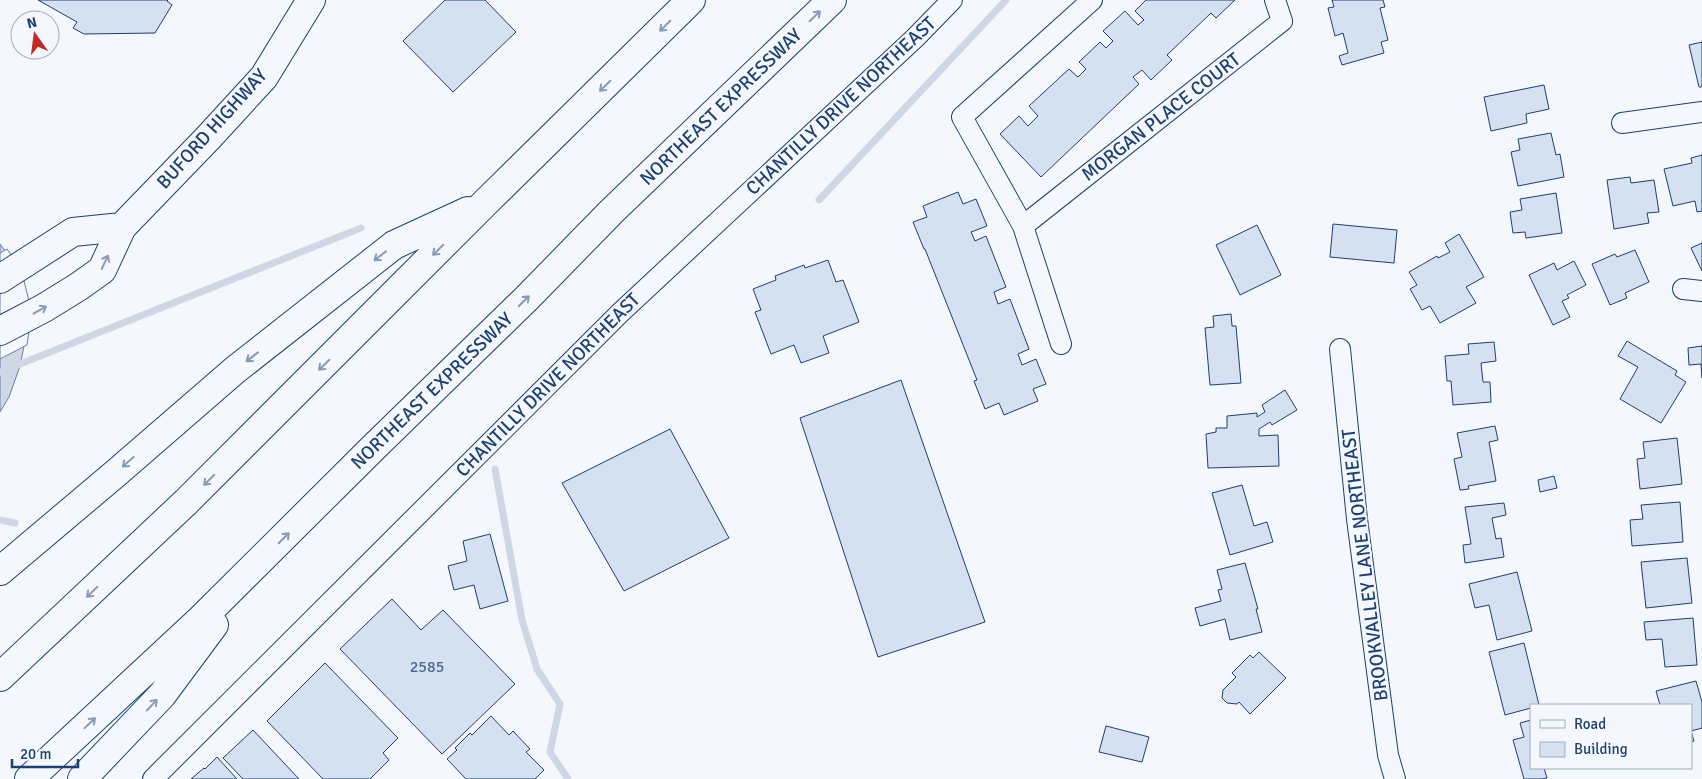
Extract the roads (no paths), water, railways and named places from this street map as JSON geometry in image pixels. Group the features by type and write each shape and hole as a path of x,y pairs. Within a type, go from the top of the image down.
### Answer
{"main road":[{"name":"BUFORD HIGHWAY","path":"0,331 44,308 102,270 122,227 264,77 311,0"},
{"path":"0,677 186,502 691,0"},
{"name":"NORTHEAST EXPRESSWAY","path":"28,779 146,672 265,557 373,448 527,298 612,211 832,0"},
{"path":"0,571 116,474 235,370 394,245 485,203"},
{"path":"0,279 73,232 122,227"},
{"path":"82,779 162,695 265,557"}],"street":[{"name":"CHANTILLY DRIVE NORTHEAST","path":"153,779 620,313 915,38 952,0"},
{"path":"1060,344 1023,226 962,117 1092,0"},
{"name":"MORGAN PLACE COURT","path":"1023,226 1282,20 1276,0"},
{"path":"1622,123 1702,112"},
{"name":"BROOKVALLEY LANE NORTHEAST","path":"1340,349 1357,519 1388,755 1395,779"}],"waterway":[{"path":"819,200 1006,0"},
{"path":"0,372 361,228"},
{"path":"495,469 522,620 537,669 560,704 550,752 568,779"},
{"path":"0,520 15,523"}]}
